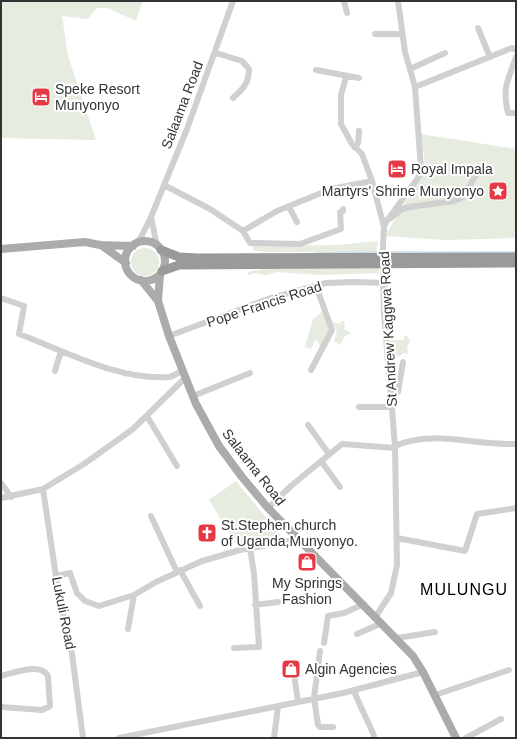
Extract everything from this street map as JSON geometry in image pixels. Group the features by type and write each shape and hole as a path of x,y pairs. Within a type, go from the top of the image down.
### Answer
{"highway":[{"path":"159,248 179,257 198,258 516,257"},
{"path":"161,273 179,265 199,264 516,263"}],"main road":[{"path":"1,249 84,242 100,245 136,244 148,242 159,248 165,260 161,273 153,279 141,280 131,274 126,263 127,253 136,244"},
{"path":"100,245 126,263"},
{"name":"Salaama Road","path":"161,273 158,300 169,336 193,396 220,446 242,477 268,508 397,638 423,672 436,695 456,738"},
{"name":"Salaama Road","path":"141,280 158,300"}],"street":[{"name":"Salaama Road","path":"136,244 151,217 164,185 216,53 233,1"},
{"path":"344,1 347,13"},
{"path":"385,224 418,178 421,169 415,87 402,34 398,1"},
{"path":"478,28 490,57"},
{"path":"375,34 402,34"},
{"path":"415,87 512,48 516,49"},
{"path":"410,68 445,52"},
{"path":"216,53 242,61 249,69 249,78 246,84 233,98"},
{"path":"515,60 504,95 508,113 516,113"},
{"path":"316,70 346,77 359,78"},
{"name":"St Andrew Kaggwa Road","path":"346,77 341,95 341,124 355,148 362,154 385,224 383,245 384,313 395,447 397,538 394,587 387,602 376,616"},
{"path":"355,148 358,143 359,131"},
{"path":"385,224 402,209 454,202 463,197 480,168"},
{"path":"243,231 277,211 331,189 372,181"},
{"path":"164,185 210,209 243,231 250,243 300,244 341,229 340,212 342,212 343,209"},
{"path":"289,207 297,222"},
{"path":"151,217 159,248"},
{"name":"Pope Francis Road","path":"169,336 268,299 316,286 336,282 383,280"},
{"path":"311,370 332,330 316,286"},
{"path":"1,298 24,306 20,334 89,363 132,375 170,377 184,374"},
{"path":"55,371 61,351"},
{"path":"390,397 398,392 402,362"},
{"path":"193,396 250,373"},
{"path":"1,498 43,489 84,464 147,416 184,374"},
{"path":"359,407 391,407"},
{"path":"147,416 177,466"},
{"path":"308,425 329,454"},
{"path":"268,508 294,483 345,442 395,447 407,442 427,439 490,444 516,444"},
{"path":"321,461 340,487"},
{"path":"1,483 11,497"},
{"name":"Lukuli Road","path":"43,489 56,576 72,654 83,738"},
{"path":"397,538 465,551 477,514 516,508"},
{"path":"151,516 178,571 200,606"},
{"path":"56,576 70,573 77,593 85,601 98,606 134,595 178,571 202,561 250,548 299,539"},
{"path":"234,648 259,647 254,574 250,548"},
{"path":"128,629 134,595"},
{"path":"255,605 278,602"},
{"path":"324,643 328,616 344,613 364,604"},
{"path":"357,634 382,623"},
{"path":"397,638 435,632"},
{"path":"320,651 314,698 318,725 320,727 333,727"},
{"path":"1,676 33,669 41,670 48,676 51,701 50,706 42,710 1,707"},
{"path":"436,695 509,670"},
{"path":"119,738 138,736 278,707 354,690 423,672"},
{"path":"294,674 298,702"},
{"path":"354,690 360,708 368,721 374,736"},
{"path":"274,738 278,707"},
{"path":"466,738 501,719"}],"shaded area":[{"name":"Speke Resort Munyonyo","path":"1,1 143,1 136,21 107,8 97,8 88,19 62,16 68,56 96,140 1,138"},
{"path":"420,134 516,149 516,238 446,240 385,236 426,168"},
{"path":"378,241 376,252 265,252 253,250 253,246 337,245"},
{"path":"145,248 155,252 159,262 155,272 145,276 135,272 131,262 135,252"},
{"path":"269,268 379,268 379,273 318,275 277,272 267,275 254,273 248,275 248,272"},
{"path":"322,312 332,330 323,347 320,346 316,339 311,349 305,347 313,319"},
{"path":"341,321 344,321 345,327 343,328 351,333 345,336 340,345 334,341 337,330 332,322 340,324"},
{"path":"404,336 407,336 410,341 407,347 408,354 404,353 398,357 390,349 389,340 404,340"},
{"path":"236,481 281,536 237,546 209,500"}],"waterway":[{"path":"314,253 382,252"},
{"path":"386,252 516,252"},
{"path":"387,278 387,293"}],"place":[{"name":"Speke Resort Munyonyo","path":"41,97"},
{"name":"Royal Impala","path":"397,169"},
{"name":"Martyrs' Shrine Munyonyo","path":"498,191"},
{"name":"St.Stephen church of Uganda,Munyonyo.","path":"207,533"},
{"name":"My Springs Fashion","path":"307,562"},
{"name":"Algin Agencies","path":"291,669"}],"district":[{"name":"MULUNGU","path":"464,589"}]}
